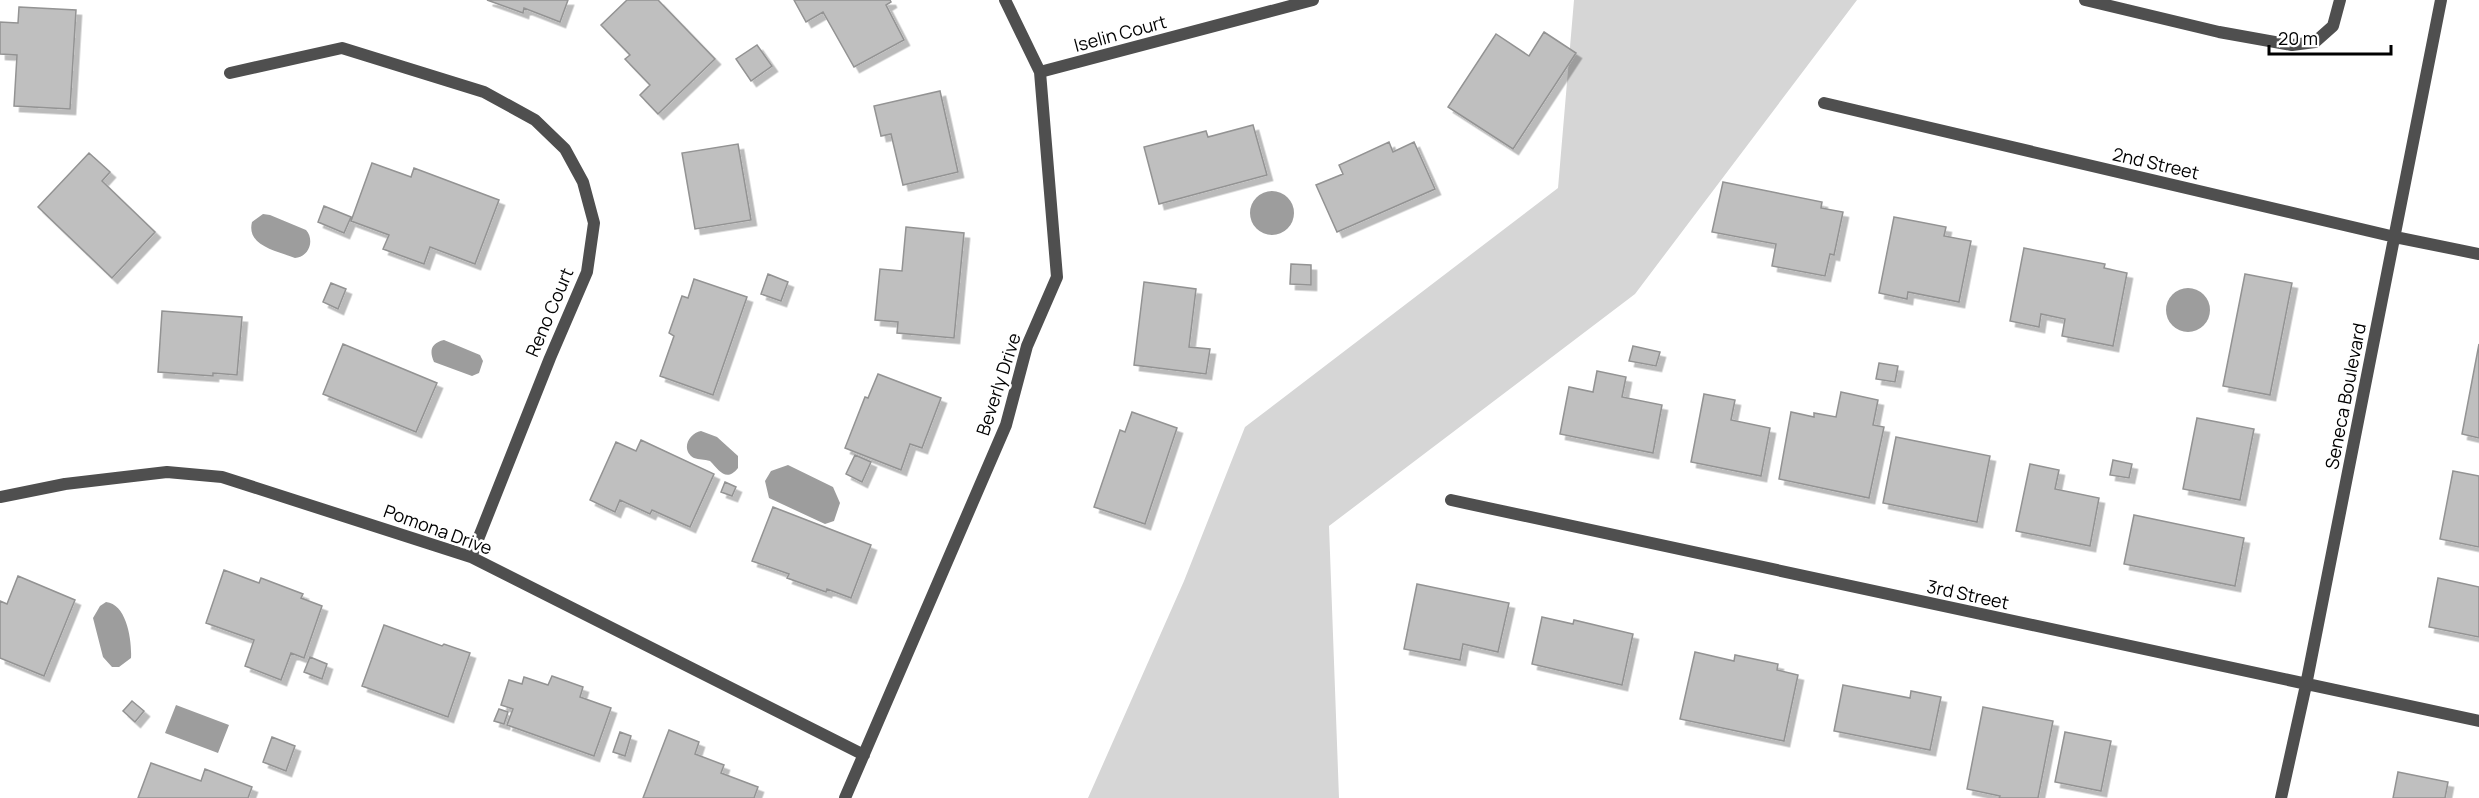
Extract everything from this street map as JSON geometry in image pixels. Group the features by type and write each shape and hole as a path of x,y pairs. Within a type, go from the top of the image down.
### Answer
{"street":[{"name":"Beverly Drive","path":"845,798 1006,425 1027,346 1057,277 1040,72 1005,0"},
{"name":"Iselin Court","path":"1040,72 1313,0"},
{"path":"2085,0 2219,32 2292,45 2315,42 2333,26 2340,0"},
{"name":"Seneca Boulevard","path":"2281,798 2306,685 2441,0"},
{"name":"Reno Court","path":"230,73 342,48 386,61 484,92 535,120 565,149 583,182 594,223 587,272 550,358 471,557"},
{"name":"2nd Street","path":"1824,103 2395,237 2479,254"},
{"name":"Pomona Drive","path":"0,497 65,484 167,472 222,477 471,557 864,756"},
{"name":"3rd Street","path":"1451,500 2479,721"}],"shaded area":[{"path":"1574,0 1857,0 1635,294 1329,526 1339,798 1088,798 1184,581 1245,427 1558,188"},
{"path":"1272,191 1281,192 1288,197 1293,204 1293,222 1288,229 1281,234 1272,235 1263,234 1256,229 1251,222 1250,213 1251,204 1256,197 1263,192"},
{"path":"263,214 306,230 310,243 304,255 295,258 258,242 251,230 252,222"},
{"path":"2188,288 2204,294 2210,310 2204,326 2188,332 2172,326 2166,310 2172,294"},
{"path":"444,340 480,355 483,361 479,373 472,376 434,362 432,348 436,343"},
{"path":"701,431 717,437 738,456 738,468 734,472 723,474 710,461 696,459 690,455 688,442 693,435"},
{"path":"788,465 833,487 840,503 834,521 825,524 769,498 765,481 771,471"},
{"path":"106,602 119,609 129,633 131,658 119,667 112,667 103,657 93,618 100,606"},
{"path":"176,705 229,725 218,753 165,733"}],"building":[{"path":"487,0 568,0 560,22 524,8 523,13"},
{"path":"627,0 658,0 715,59 658,114 640,95 650,85 625,59 630,55 601,25"},
{"path":"794,0 890,0 891,2 886,5 904,40 854,67 823,12 806,22"},
{"path":"19,7 76,10 70,109 14,106 17,55 0,54 0,22 18,23"},
{"path":"1544,32 1576,53 1513,149 1448,107 1496,34 1529,56"},
{"path":"757,45 772,66 751,81 736,59"},
{"path":"940,91 958,172 903,185 891,134 881,136 874,106"},
{"path":"1253,125 1267,175 1159,204 1144,147 1206,131 1208,137"},
{"path":"1389,142 1393,152 1414,142 1435,189 1337,232 1316,185 1343,174 1339,165"},
{"path":"738,144 751,220 695,229 682,153"},
{"path":"89,153 110,172 102,181 155,232 112,278 38,207"},
{"path":"372,163 411,177 414,168 499,200 475,264 430,247 424,264 383,249 389,235 351,221"},
{"path":"1723,182 1822,202 1821,208 1843,212 1834,255 1830,254 1825,276 1772,266 1776,244 1712,232"},
{"path":"324,206 351,217 344,233 318,222"},
{"path":"1894,217 1946,227 1944,236 1971,241 1959,302 1908,292 1907,299 1879,293"},
{"path":"906,227 964,233 954,338 897,333 898,322 875,320 880,269 902,271"},
{"path":"2024,248 2105,264 2104,268 2127,273 2113,346 2062,336 2065,319 2041,314 2039,327 2010,321"},
{"path":"1291,264 1311,265 1311,285 1290,284"},
{"path":"768,274 788,282 781,301 761,294"},
{"path":"2245,274 2292,283 2270,395 2223,386"},
{"path":"694,279 747,297 713,395 660,376 674,336 669,333 682,296 688,298"},
{"path":"1144,282 1196,289 1189,347 1210,349 1206,374 1134,365"},
{"path":"331,283 346,289 338,309 323,302"},
{"path":"162,311 242,317 237,375 213,373 213,376 158,372"},
{"path":"343,344 437,383 416,432 323,394"},
{"path":"2479,344 2479,438 2462,434"},
{"path":"1633,346 1660,352 1656,366 1629,361"},
{"path":"1879,363 1898,366 1895,382 1876,379"},
{"path":"1597,371 1626,377 1622,397 1662,405 1653,453 1560,434 1569,387 1593,392"},
{"path":"878,374 941,398 922,448 910,444 901,470 845,448 865,397 868,398"},
{"path":"1841,392 1878,400 1873,425 1884,427 1869,498 1779,479 1791,412 1814,417 1814,413 1836,417"},
{"path":"1704,394 1735,400 1731,420 1770,428 1761,476 1691,462"},
{"path":"1132,412 1177,428 1145,524 1094,507 1120,430 1125,432"},
{"path":"2197,418 2254,429 2240,500 2183,489"},
{"path":"1896,437 1990,456 1977,522 1883,503"},
{"path":"641,440 714,474 690,527 652,510 650,514 620,500 615,512 590,500 616,442 636,451"},
{"path":"855,455 871,462 862,482 846,474"},
{"path":"2113,460 2132,464 2129,478 2110,475"},
{"path":"2030,464 2059,470 2055,489 2099,498 2090,546 2016,531"},
{"path":"2453,471 2479,476 2479,547 2440,539"},
{"path":"725,482 736,487 732,496 721,492"},
{"path":"773,507 871,545 851,598 787,578 789,574 752,561"},
{"path":"2134,515 2244,538 2235,586 2124,564"},
{"path":"224,570 259,583 261,578 303,594 301,598 322,606 304,658 291,653 281,680 245,666 254,640 206,623"},
{"path":"18,576 75,600 44,676 0,658 0,601 7,604"},
{"path":"2438,578 2479,587 2479,637 2429,627"},
{"path":"1417,584 1509,603 1498,652 1463,644 1460,660 1404,649"},
{"path":"1542,617 1573,624 1574,620 1633,634 1622,685 1532,664"},
{"path":"384,625 442,646 444,644 470,653 448,717 362,686"},
{"path":"1695,652 1734,661 1735,655 1778,664 1777,670 1798,675 1784,741 1680,719"},
{"path":"310,657 327,664 322,679 304,672"},
{"path":"552,676 583,687 580,697 611,708 594,756 507,725 513,709 501,705 509,680 522,684 524,677 548,685"},
{"path":"1843,685 1910,698 1911,691 1941,697 1930,750 1834,731"},
{"path":"132,701 144,711 135,722 123,711"},
{"path":"1983,707 2053,721 2038,798 1999,798 2000,796 1967,789"},
{"path":"499,709 508,712 504,724 494,721"},
{"path":"669,730 699,742 695,754 724,765 721,773 758,787 754,798 643,798"},
{"path":"620,732 631,736 625,756 613,752"},
{"path":"2065,732 2111,741 2101,791 2055,782"},
{"path":"272,737 295,746 286,771 263,762"},
{"path":"151,763 201,781 205,769 252,787 248,798 138,798"},
{"path":"2398,772 2448,782 2445,798 2393,798"}]}
